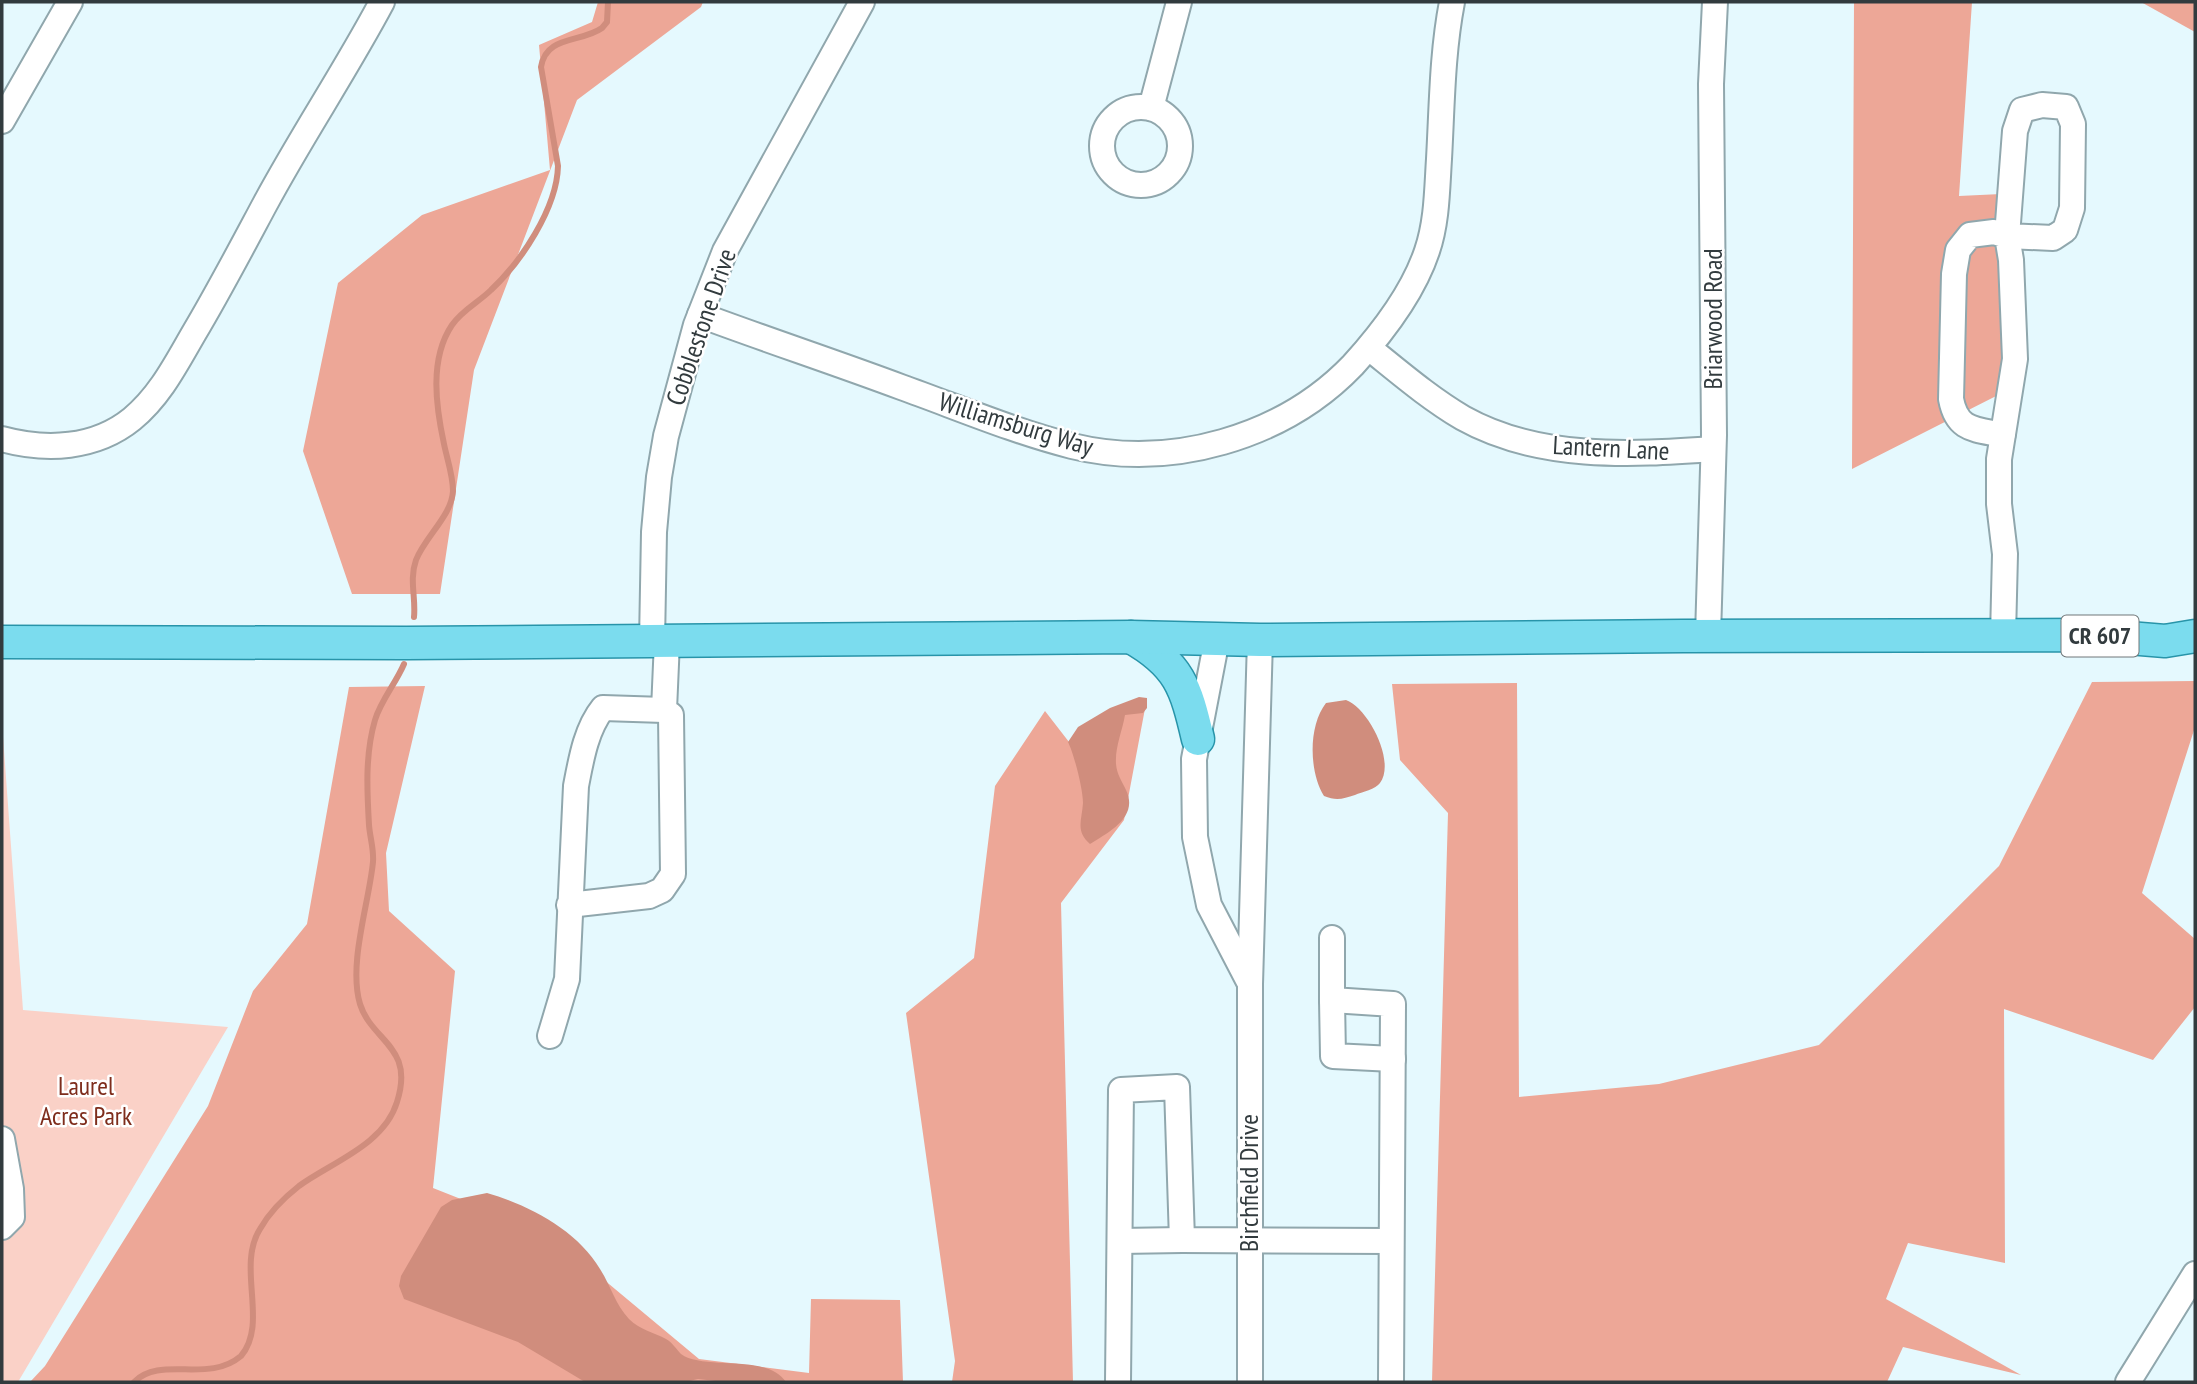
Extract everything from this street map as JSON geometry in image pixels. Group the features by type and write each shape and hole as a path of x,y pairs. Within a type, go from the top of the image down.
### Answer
{"main road":[{"path":"2,642 1131,637 1260,640 2003,635"},
{"name":"CR 607","path":"2003,635 2092,635 2165,641 2195,636"},
{"path":"1131,637 1153,649 1173,668 1189,700 1198,738"}],"street":[{"path":"2,121 70,2"},
{"path":"2,439 44,447 67,446 111,433 131,420 149,403 179,361 266,202 382,2"},
{"name":"Cobblestone Drive","path":"569,905 649,896 668,884 673,874 671,715 664,710 654,541 659,477 674,404 701,315 731,240 862,2"},
{"path":"1152,108 1179,2"},
{"name":"Williamsburg Way","path":"701,315 1014,428 1073,446 1133,453 1164,453 1192,449 1249,433 1299,408 1341,377 1369,348 1389,321 1427,253 1434,227 1443,62 1452,2"},
{"name":"Briarwood Road","path":"1708,636 1713,449 1711,84 1715,2"},
{"path":"2003,435 1968,428 1953,411 1952,310 1958,250 1970,235 1994,232 2007,236 2053,238 2065,230 2072,208 2073,124 2066,107 2042,105 2022,110 2015,131 2007,236 2011,260 2015,359 2003,435 1999,459 1999,504 2005,554 2003,635"},
{"name":"Lantern Lane","path":"1369,348 1446,408 1510,438 1560,449 1608,453 1713,449"},
{"name":"Birchfield Drive","path":"1217,639 1194,759 1195,837 1209,905 1250,984"},
{"name":"Birchfield Drive","path":"1250,1382 1250,984 1260,640"},
{"path":"551,1036 567,979 576,786 582,757 597,716 603,708 664,710"},
{"path":"1332,938 1333,1056 1393,1059"},
{"path":"1332,1000 1393,1004 1391,1382"},
{"path":"1118,1382 1121,1090 1177,1087 1182,1240"},
{"path":"2,1139 11,1189 12,1217 2,1227"},
{"path":"1120,1241 1391,1241"},
{"path":"2128,1382 2195,1274"}],"green space":[{"name":"Laurel Acres Park","path":"2,723 23,1010 228,1027 18,1382 2,1382"}],"shaded area":[{"path":"598,2 703,2 701,7 577,100 474,370 440,594 352,594 303,451 338,283 422,215 550,170 539,45 592,22"},
{"path":"1854,2 1972,2 1959,196 2022,193 2006,391 1852,469"},
{"path":"2141,2 2195,2 2195,32"},
{"path":"2195,681 2195,727 2142,893 2195,939 2195,1007 2153,1060 2004,1009 2005,1263 1908,1243 1886,1299 2021,1375 1903,1347 1887,1382 1432,1382 1448,813 1400,760 1392,684 1517,683 1519,1097 1659,1084 1819,1045 1999,866 2092,682"},
{"path":"425,686 386,853 389,911 455,971 433,1188 549,1234 699,1359 809,1373 811,1299 900,1300 903,1382 30,1382 45,1366 208,1106 253,991 307,924 349,687"},
{"path":"1139,697 1147,698 1147,708 1143,713 1125,715 1116,758 1117,771 1126,790 1129,808 1120,823 1090,844 1081,830 1082,789 1068,742 1078,727 1110,708"},
{"path":"1147,698 1124,820 1061,903 1073,1382 952,1382 955,1361 906,1013 974,958 995,786 1045,711 1069,742"},
{"path":"1346,700 1363,713 1371,724 1382,749 1384,773 1380,783 1372,789 1347,798 1332,799 1324,796 1315,775 1314,736 1320,713 1326,703"},
{"path":"487,1193 535,1212 579,1242 604,1275 629,1319 668,1341 681,1354 691,1359 765,1368 777,1373 786,1382 724,1382 698,1379 685,1382 585,1382 518,1342 404,1299 399,1286 401,1276 441,1207 452,1200"}],"waterway":[{"path":"414,617 413,575 416,560 448,509 453,491 437,399 440,353 452,325 514,265 544,216 556,182 558,166 541,67 544,57 557,45 602,28 607,22 608,2"},
{"path":"134,1382 157,1370 214,1368 241,1356 249,1343 252,1328 251,1260 253,1244 260,1229 288,1195 356,1151 381,1130 397,1102 401,1083 400,1068 390,1046 373,1027 360,1004 356,971 373,862 368,799 372,733 378,713 404,664"}]}
